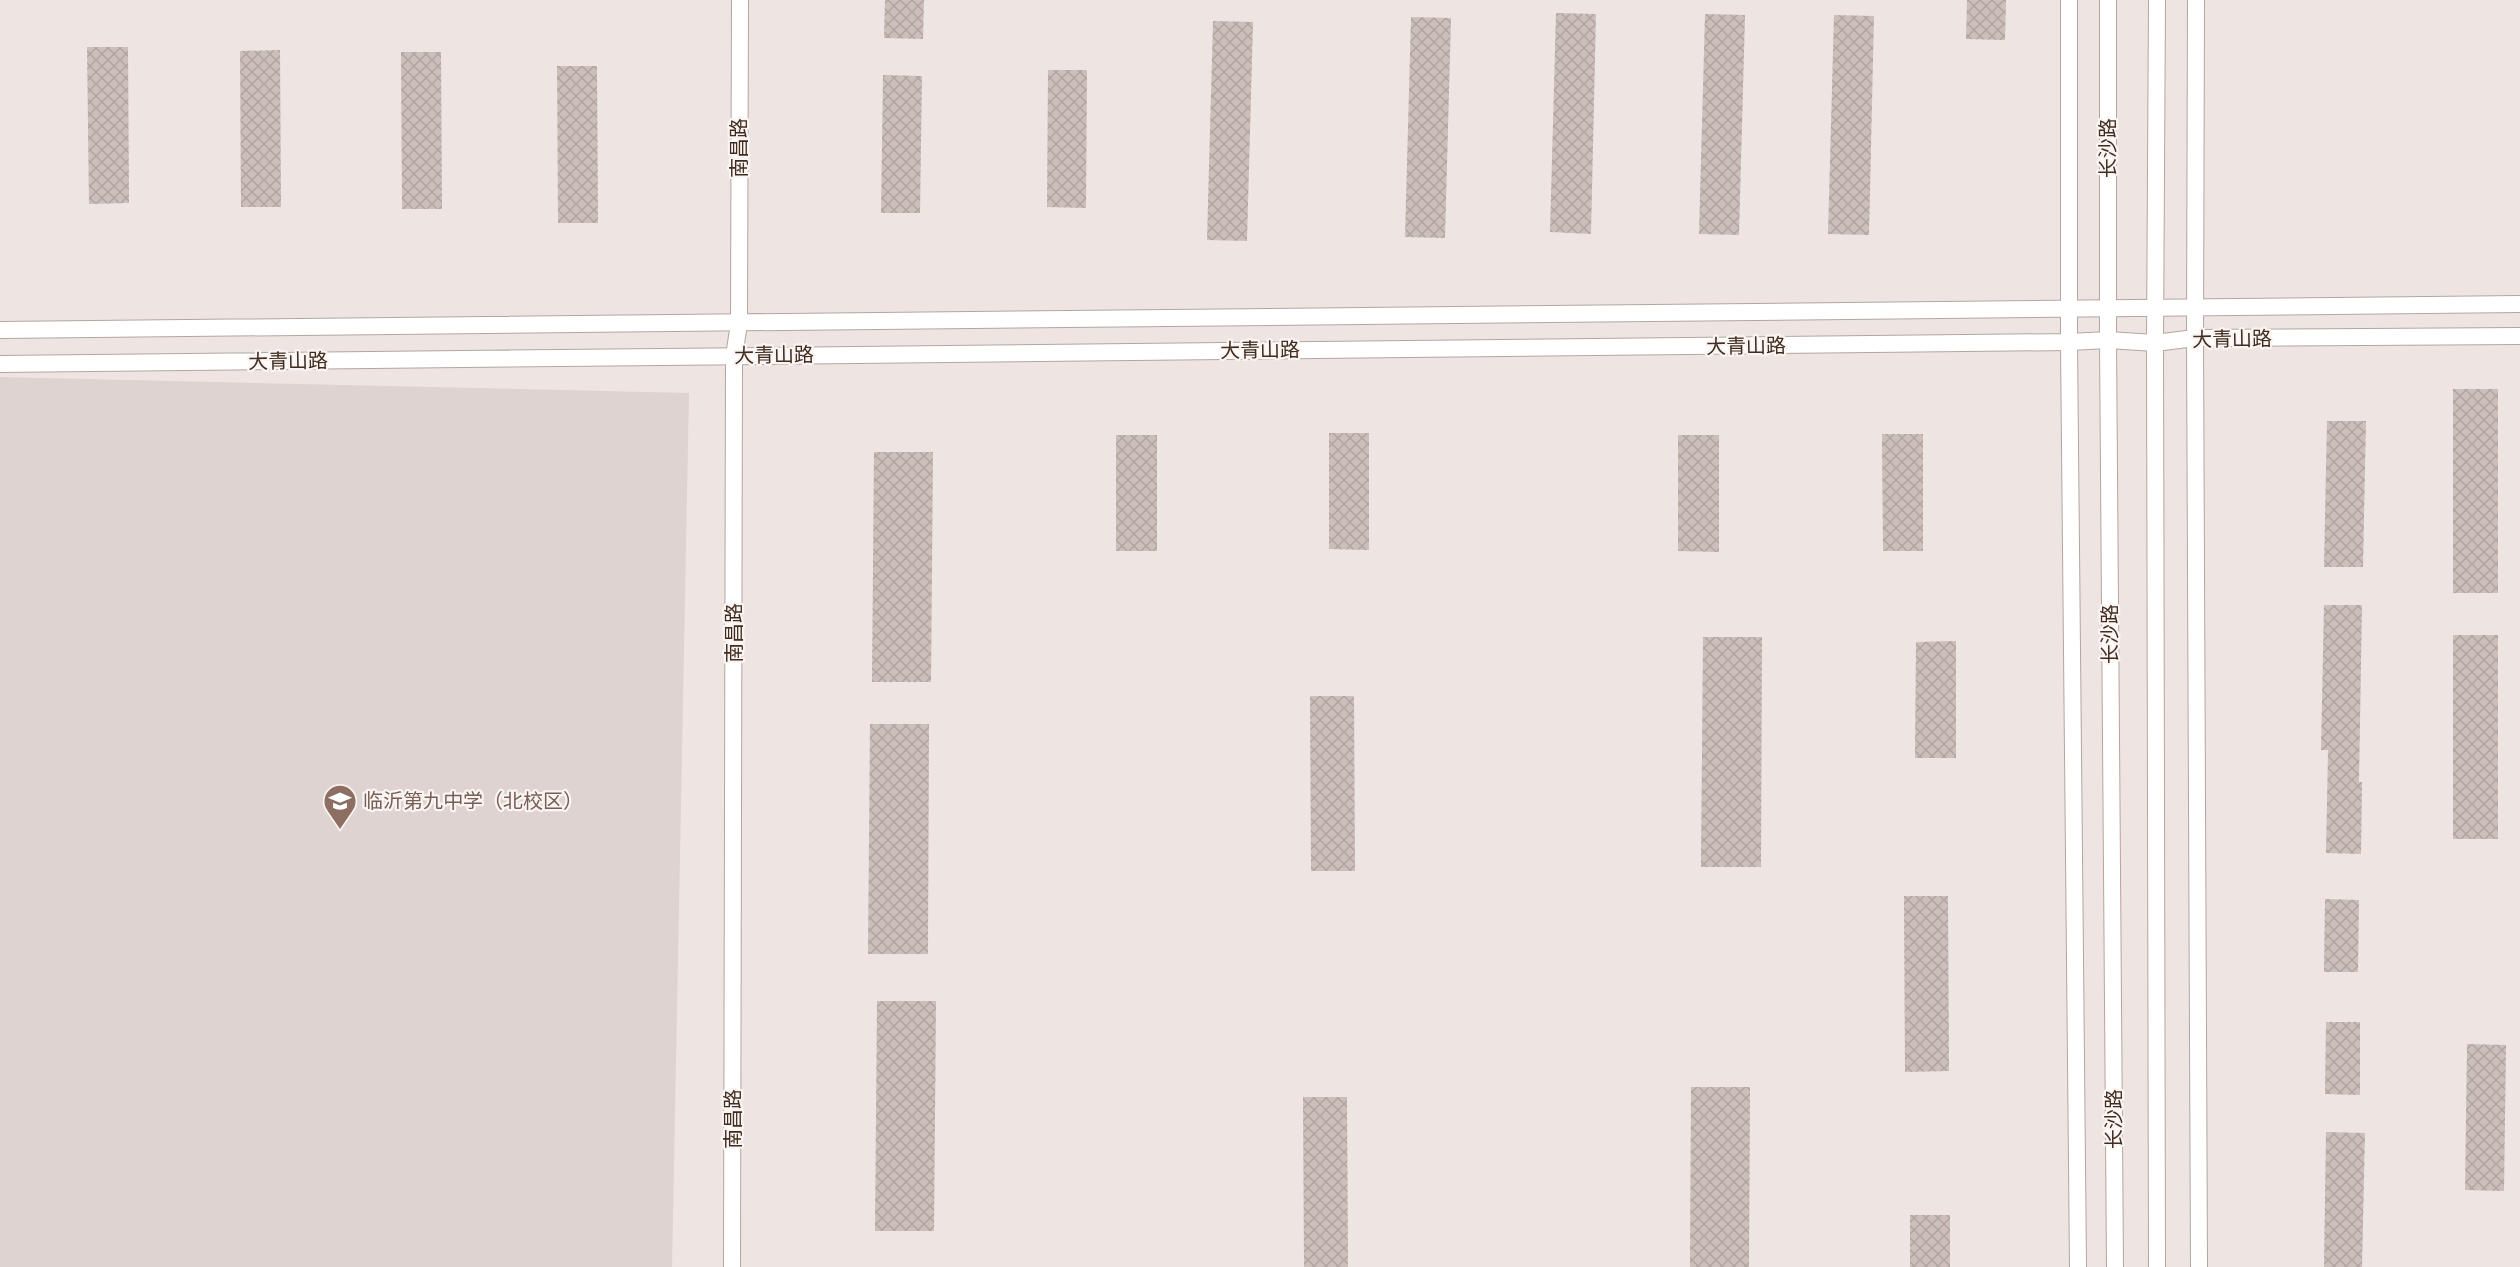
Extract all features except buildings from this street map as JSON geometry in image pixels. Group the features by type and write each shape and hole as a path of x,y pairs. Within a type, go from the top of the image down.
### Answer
{"street":[{"name":"南昌路","path":"732,1267 734,356 739,324 740,0"},
{"path":"2069,0 2069,342 2078,1267"},
{"name":"长沙路","path":"2108,0 2108,340 2115,1267"},
{"path":"2157,0 2155,309 2157,1267"},
{"path":"2196,0 2195,338 2199,1267"},
{"name":"大青山路","path":"0,330 2520,304"},
{"name":"大青山路","path":"0,364 2108,340 2155,343 2195,338 2520,336"}],"shaded area":[{"name":"临沂第九中学（北校区）","path":"0,377 689,393 672,1267 0,1267"}],"place":[{"name":"临沂第九中学（北校区）","path":"340,830"}]}
